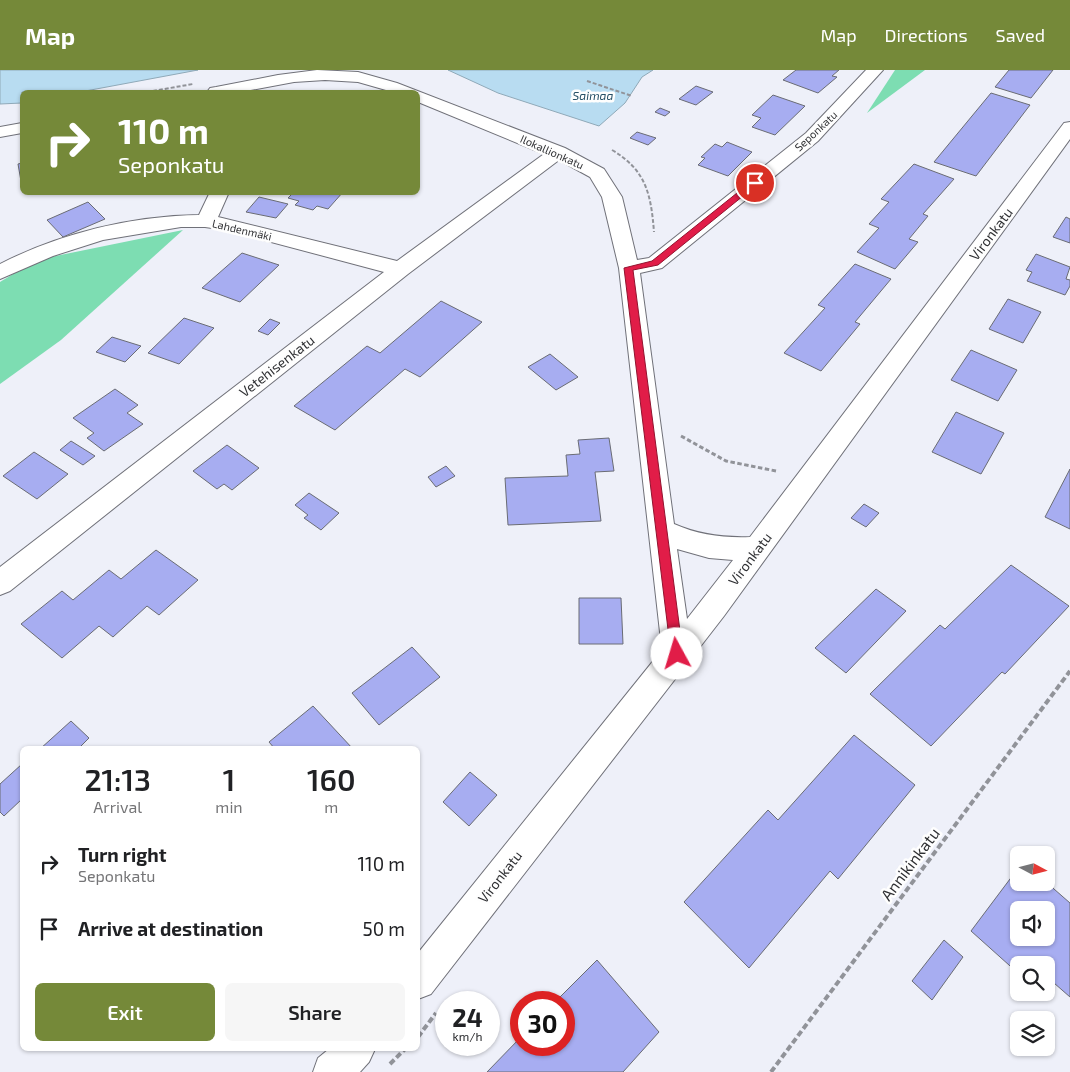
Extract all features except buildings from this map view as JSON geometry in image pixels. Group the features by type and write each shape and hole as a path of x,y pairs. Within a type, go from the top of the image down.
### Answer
{"street":[{"name":"Seponkatu","path":"628,268 655,263 812,137 875,70"},
{"path":"227,90 301,77 341,74 379,81 403,90"},
{"name":"Ilokallionkatu","path":"420,97 558,152 597,173 612,197 628,268 663,531 677,654"},
{"path":"0,132 20,128"},
{"name":"Vironkatu","path":"420,978 677,654 1070,128"},
{"name":"Vetehisenkatu","path":"0,583 401,269 558,152"},
{"path":"206,222 219,195"},
{"name":"Lahdenmäki","path":"0,272 24,258 71,241 176,222 206,222 240,228 401,269"},
{"path":"663,531 686,542 723,550 758,548"},
{"path":"332,1072 354,1051"}],"path":[{"path":"587,82 632,96"},
{"path":"609,148 625,156 646,182 652,206 655,263"},
{"path":"674,432 710,456 744,467 812,474"},
{"name":"Annikinkatu","path":"771,1072 1070,672"},
{"path":"420,1034 435,1015"},
{"path":"388,1066 404,1051"}],"green space":[{"path":"895,70 925,70 867,113"},
{"path":"183,230 61,340 0,384 0,282 36,260"}],"water":[{"path":"0,70 198,70 91,90 20,90 20,103 0,104"},
{"name":"Saimaa","path":"448,70 653,70 642,77 625,103 599,126 498,93"}],"route":[{"path":"677,654 663,531 628,268 655,263 755,183"}]}
